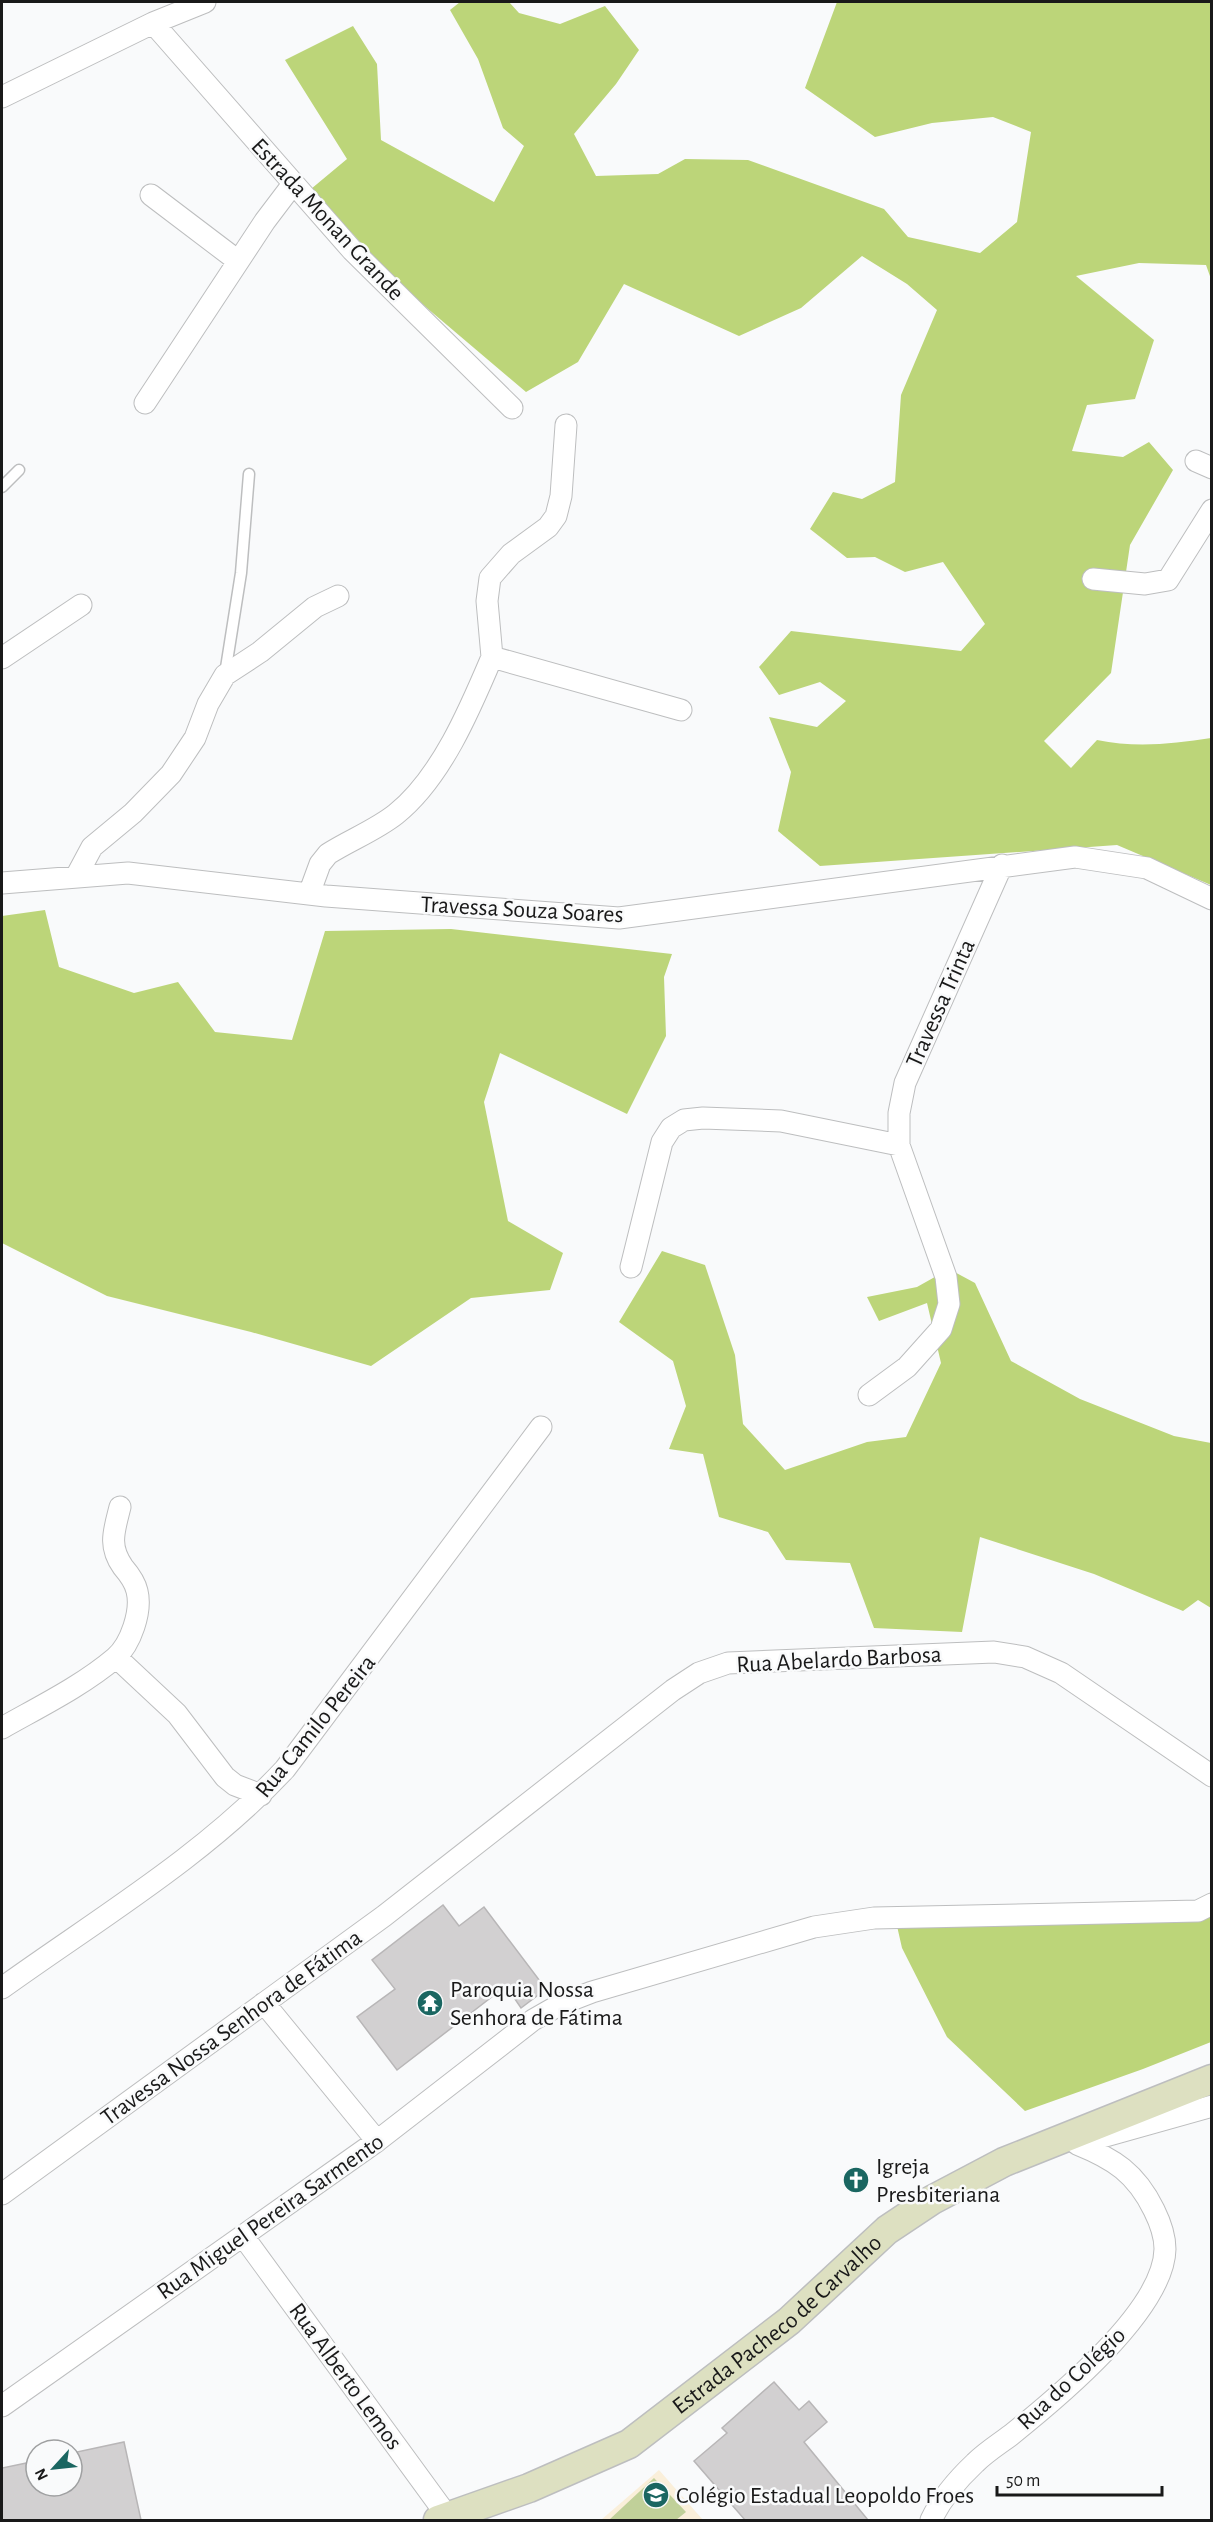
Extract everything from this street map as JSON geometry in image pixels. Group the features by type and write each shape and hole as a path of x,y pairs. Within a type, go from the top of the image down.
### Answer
{"main road":[{"name":"Estrada Pacheco de Carvalho","path":"455,2518 629,2444 789,2321 887,2230 932,2200 1031,2151 1212,2079"}],"street":[{"path":"2,97 153,23 205,2"},
{"name":"Estrada Monan Grande","path":"153,23 352,250 512,408"},
{"path":"145,403 238,261 293,184"},
{"path":"151,195 238,261"},
{"path":"309,894 320,864 328,854 395,815 419,793 447,748 478,690 492,657 487,601 490,578 511,554 548,527 556,516 561,496 566,425"},
{"path":"1093,579 1145,584 1168,580 1212,510"},
{"path":"77,875 92,847 133,813 171,774 195,738 208,704 225,675 260,652 315,607 338,596"},
{"path":"2,658 81,605"},
{"path":"492,657 681,710"},
{"name":"Travessa Souza Soares","path":"2,883 77,875 128,873 309,894 619,918 1075,857 1147,868 1212,899"},
{"name":"Travessa Trinta","path":"869,1395 907,1367 941,1329 949,1304 946,1277 899,1146 899,1113 905,1083 1002,865"},
{"path":"631,1267 662,1142 671,1128 684,1120 703,1118 781,1121 899,1146"},
{"name":"Rua Camilo Pereira","path":"2,1988 205,1844 261,1795 285,1769 328,1713 541,1427"},
{"path":"2,1728 52,1700 116,1657 132,1635 138,1602 133,1580 112,1548 111,1539 120,1507"},
{"name":"Rua Abelardo Barbosa","path":"457,1857 673,1690 699,1673 728,1664 994,1652 1025,1657 1061,1673 1212,1776"},
{"path":"116,1657 177,1714 225,1777 235,1785 261,1795"},
{"name":"Travessa Nossa Senhora de Fátima","path":"2,2194 384,1916 457,1857"},
{"name":"Rua Miguel Pereira Sarmento","path":"2,2406 377,2141 533,2020 561,2004 592,1992 814,1927 874,1918 1198,1911 1212,1904"},
{"path":"264,2003 377,2141"},
{"path":"1031,2151 1077,2144 1212,2106"},
{"name":"Rua do Colégio","path":"931,2520 937,2508 976,2461 1047,2405 1113,2344 1129,2325 1159,2273 1165,2251 1164,2237 1161,2224 1144,2193 1110,2157 1077,2144"},
{"name":"Rua Alberto Lemos","path":"243,2236 455,2518"}],"lane":[{"path":"2,487 19,470"},
{"path":"225,675 241,573 249,474"}],"shaded area":[{"name":"Colégio Estadual Leopoldo Froes","path":"659,2470 703,2520 601,2520"}],"green space":[{"path":"460,2 509,2 519,13 560,24 605,6 639,50 616,84 574,134 596,176 658,174 685,159 748,160 884,209 908,237 980,253 1017,222 1031,132 993,117 932,123 875,137 805,88 837,2 1211,2 1211,279 1206,265 1139,263 1076,276 1154,340 1135,399 1087,405 1072,451 1123,457 1149,442 1173,470 1130,545 1111,673 1044,741 1071,768 1097,740 1126,744 1154,744 1211,738 1211,885 1117,845 820,866 778,831 791,772 769,717 817,727 846,701 820,682 779,695 759,667 791,631 961,651 985,624 943,562 905,572 875,557 847,558 810,529 833,492 862,499 895,482 901,395 937,310 907,284 862,256 801,308 739,336 624,284 578,362 526,392 401,286 311,189 347,159 285,60 353,26 377,64 381,140 494,202 524,146 503,128 478,59 450,10"},
{"path":"45,910 59,967 134,993 178,982 215,1032 292,1040 325,931 451,929 672,954 664,977 666,1036 627,1114 500,1053 484,1102 508,1221 563,1253 550,1290 471,1298 371,1366 251,1332 107,1296 2,1243 2,916"},
{"path":"662,1251 705,1265 735,1355 743,1424 785,1470 867,1442 906,1437 941,1363 927,1303 879,1321 867,1297 917,1287 949,1269 975,1283 1011,1361 1080,1399 1174,1436 1211,1443 1211,1608 1198,1600 1183,1611 1094,1574 980,1537 962,1632 874,1628 850,1563 786,1560 768,1532 719,1517 703,1454 669,1449 686,1406 673,1361 619,1322"},
{"path":"1211,1915 1211,2042 1025,2111 947,2037 902,1948 897,1926"},
{"name":"Colégio Estadual Leopoldo Froes","path":"654,2478 686,2512 676,2520 609,2520"}],"building":[{"path":"443,1905 459,1926 484,1907 546,1989 521,2008 506,1986 397,2070 357,2017 395,1989 372,1960"},
{"path":"774,2382 799,2410 809,2401 827,2422 804,2442 868,2520 745,2520 694,2461 727,2433 722,2428"},
{"path":"124,2442 141,2520 2,2520 2,2468 24,2463 24,2498 84,2498 84,2450"}],"place":[{"name":"Paroquia Nossa Senhora de Fátima","path":"430,2003"},
{"name":"Igreja Presbiteriana","path":"856,2180"},
{"name":"Colégio Estadual Leopoldo Froes","path":"656,2495"}]}
